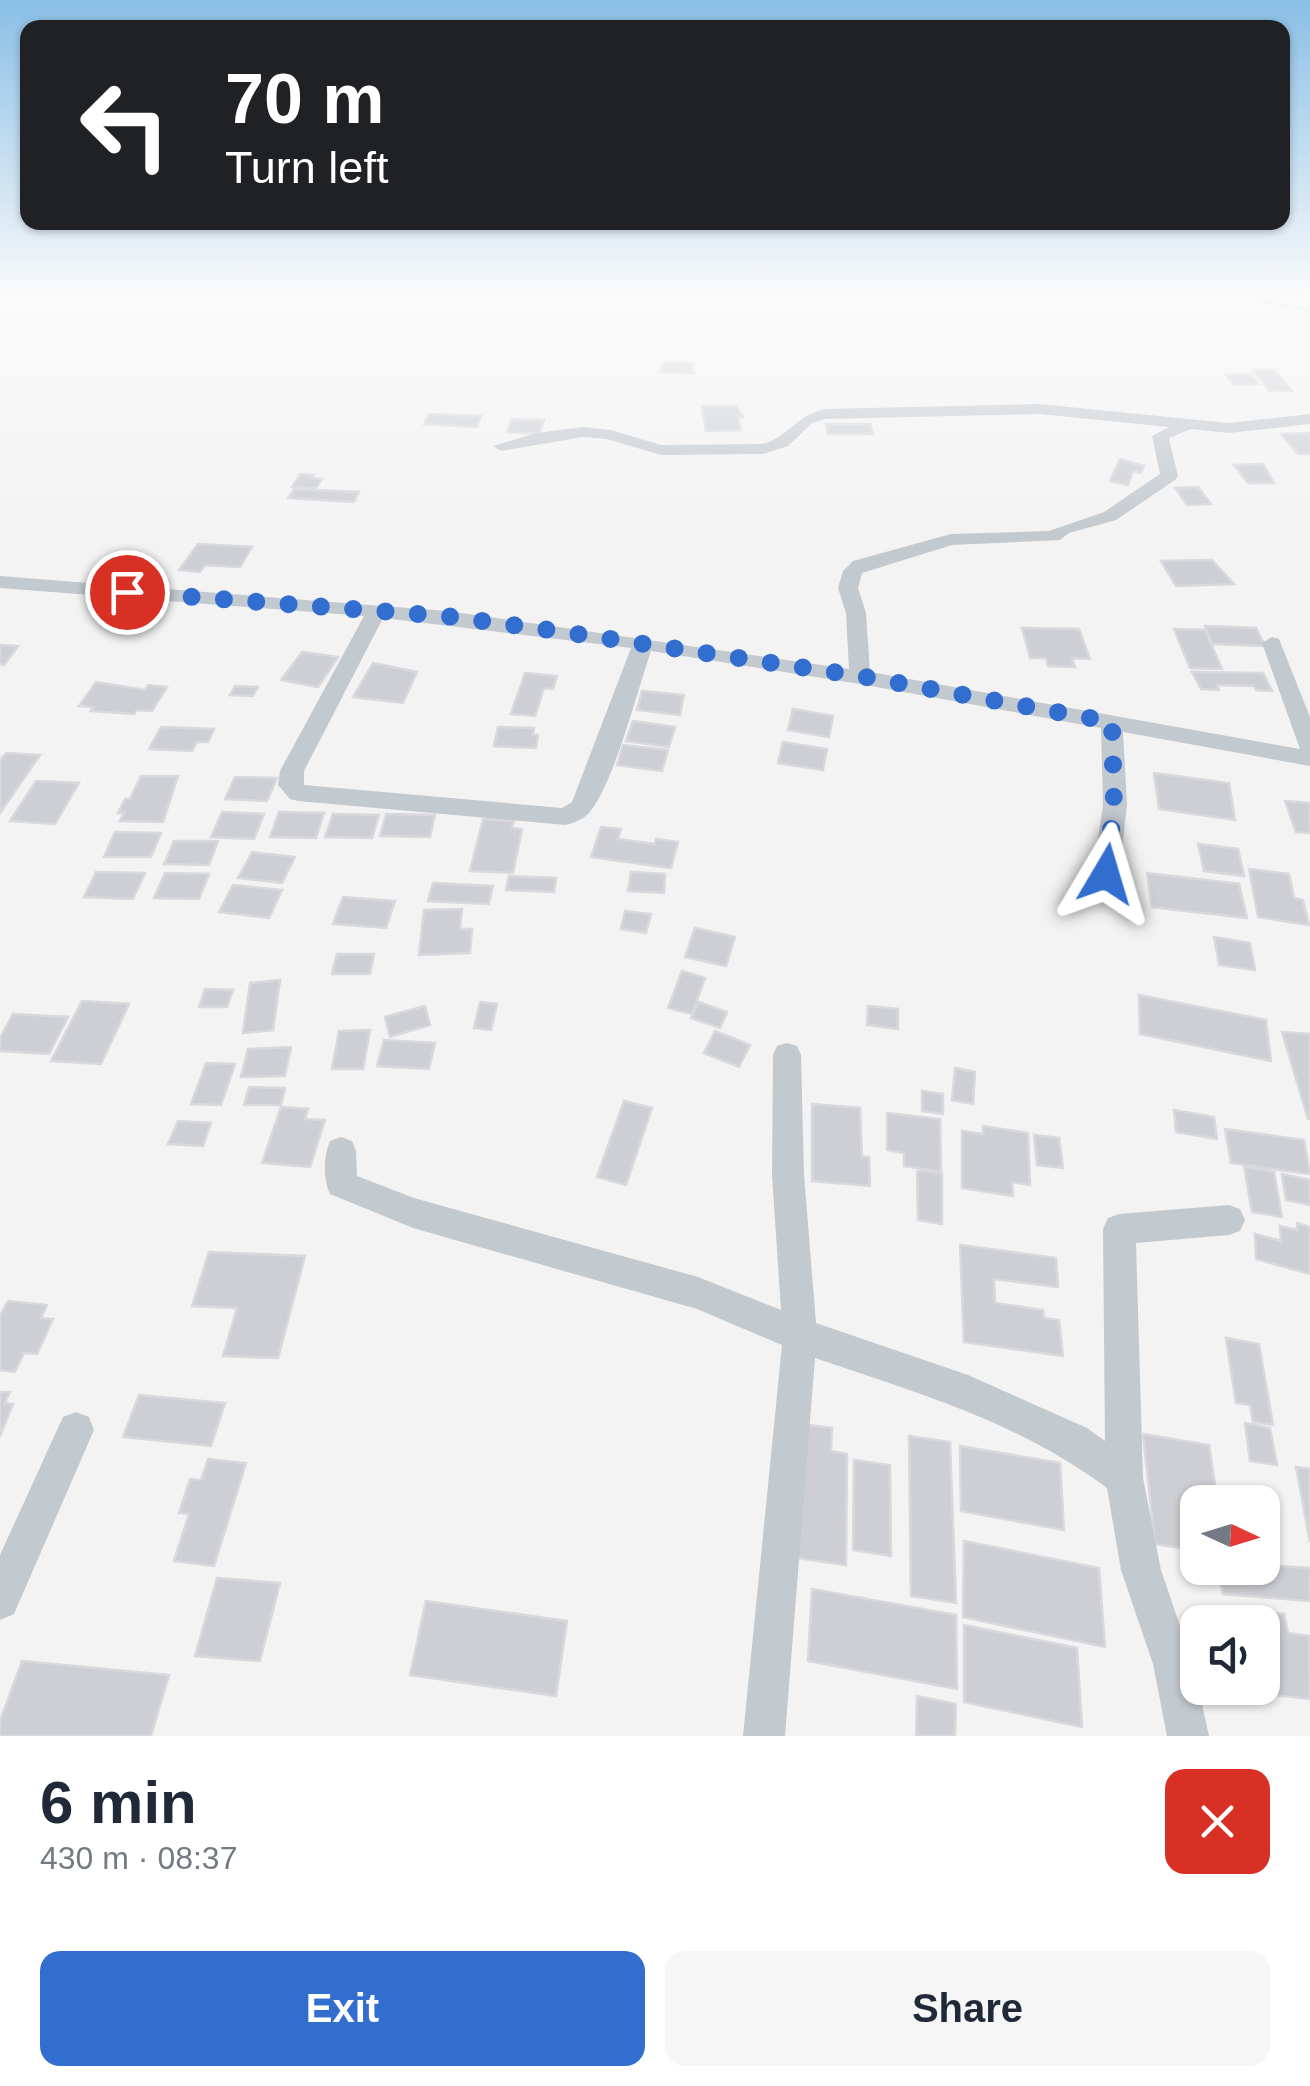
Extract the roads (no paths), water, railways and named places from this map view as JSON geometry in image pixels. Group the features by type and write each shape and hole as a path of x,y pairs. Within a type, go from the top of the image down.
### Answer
{"street":[{"path":"501,446 588,432 609,433 665,450 758,449 784,444 799,422 826,414 1039,408 1229,428 1310,420"},
{"path":"860,676 856,613 848,588 853,570 951,540 1054,536 1063,528 1110,516 1169,476 1160,436 1189,425"},
{"path":"0,596 11,582 446,616 860,676 1310,758"},
{"path":"376,612 292,771 290,785 298,793 566,818 580,808 591,790 643,644"},
{"path":"1272,643 1310,747"},
{"path":"1106,874 1114,805 1112,722"},
{"path":"764,1736 800,1335 788,1175 787,1055"},
{"path":"340,1151 341,1184 412,1213 698,1292 800,1335 968,1393 1074,1441 1124,1478"},
{"path":"1188,1736 1173,1664 1140,1570 1124,1478 1119,1229 1228,1220"},
{"path":"0,1600 76,1430"}]}
